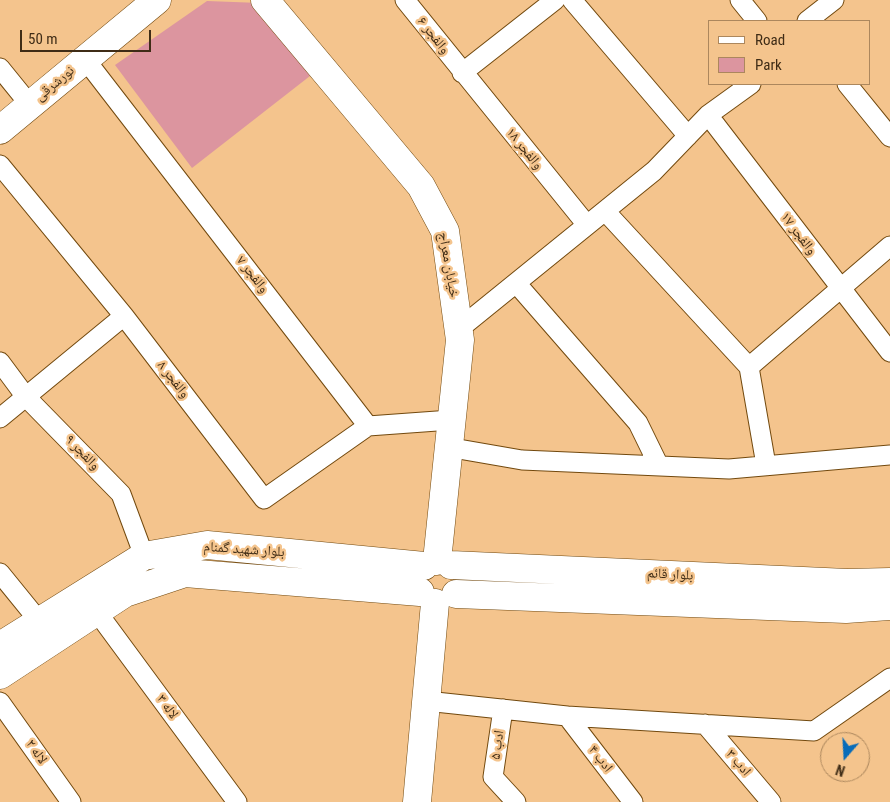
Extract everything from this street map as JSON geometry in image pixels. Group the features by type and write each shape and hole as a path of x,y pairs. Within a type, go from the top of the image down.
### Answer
{"main road":[{"name":"نورشرقی","path":"0,130 155,0"},
{"name":"خیابان معراج","path":"265,0 421,186 444,232 460,340 447,447 417,802"},
{"name":"بلوار شهید گمنام","path":"0,646 144,556 207,545 437,580"},
{"name":"بلوار شهید گمنام","path":"0,675 125,593 185,573 437,580"},
{"name":"بلوار قائم","path":"437,580 847,584 890,582"},
{"name":"بلوار قائم","path":"437,580 846,609 890,606"}],"street":[{"name":"والفجر ۶","path":"405,0 462,73"},
{"path":"462,73 555,0"},
{"path":"572,0 688,136"},
{"path":"740,0 756,20"},
{"path":"808,20 834,0"},
{"name":"والفجر ۷","path":"85,59 368,426"},
{"path":"0,68 30,105"},
{"name":"والفجر ۱۸","path":"462,73 587,225"},
{"path":"459,329 654,171 708,115 751,85"},
{"path":"847,85 890,138"},
{"name":"والفجر ۱۷","path":"708,115 890,352"},
{"name":"والفجر ۸","path":"0,165 124,316 264,499 368,426"},
{"path":"605,210 749,367 766,465"},
{"path":"749,367 890,246"},
{"path":"516,283 638,422 658,466"},
{"path":"0,418 124,316"},
{"name":"والفجر ۹","path":"0,362 26,397 121,494 144,556"},
{"path":"368,426 451,420"},
{"path":"447,447 522,460 729,469 890,455"},
{"path":"0,573 39,621"},
{"name":"لاله ۳","path":"97,612 237,802"},
{"path":"426,700 567,716 814,730 890,678"},
{"name":"لاله ۲","path":"0,702 71,802"},
{"name":"ادب ۵","path":"503,709 493,777 516,802"},
{"name":"ادب ۴","path":"567,716 633,802"},
{"name":"ادب ۳","path":"705,724 771,802"}],"green space":[{"path":"207,1 260,3 310,76 192,168 115,65"}]}
